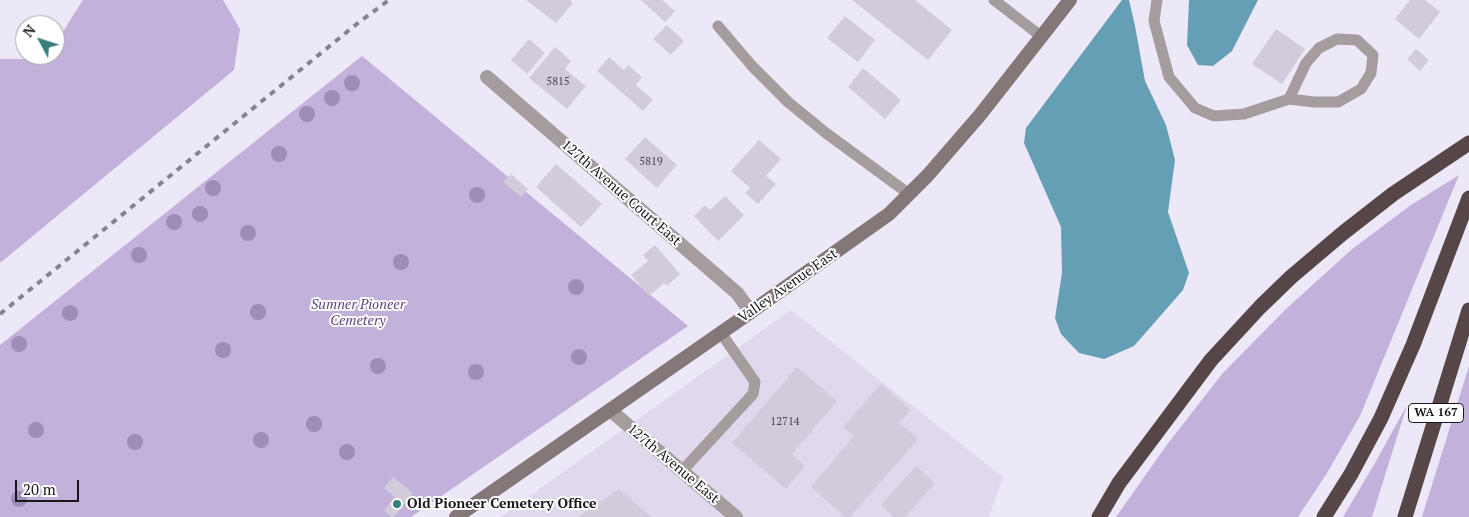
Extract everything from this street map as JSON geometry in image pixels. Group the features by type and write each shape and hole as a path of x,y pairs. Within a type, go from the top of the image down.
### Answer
{"highway":[{"path":"1099,517 1120,483 1211,360 1260,307 1290,277 1343,233 1394,194 1469,144"},
{"path":"1324,517 1351,474 1381,418 1412,345 1469,198"},
{"name":"WA 167","path":"1405,517 1469,310"}],"main road":[{"name":"Valley Avenue East","path":"456,517 751,312 888,214 928,175 980,115 1070,0"}],"street":[{"name":"127th Avenue Court East","path":"487,77 738,293 751,312"},
{"name":"127th Avenue East","path":"610,410 736,517"}],"lane":[{"path":"994,0 1042,37"},
{"path":"1157,0 1154,21 1168,77 1195,108 1214,116 1244,114 1290,99 1338,102 1361,89 1371,74 1373,54 1357,40 1338,39 1319,48 1306,63 1290,99"},
{"path":"718,26 752,66 788,102 826,133 909,194"},
{"path":"682,471 753,394 755,382 721,333"}],"shaded area":[{"path":"791,310 1003,477 989,517 500,517"}],"green space":[{"path":"83,0 223,0 240,29 234,70 0,263 0,59 15,59 15,65 65,65 65,28"},
{"name":"Sumner Pioneer Cemetery","path":"362,56 688,326 411,517 0,517 0,345"},
{"path":"1459,175 1360,416 1327,473 1298,517 1116,517 1166,446 1222,374 1286,309 1351,250 1411,205"},
{"path":"1469,366 1469,517 1422,517"},
{"path":"1407,405 1372,517 1343,517 1375,463"}],"water":[{"path":"1122,0 1129,0 1145,81 1166,125 1175,160 1168,212 1189,273 1183,290 1134,346 1104,359 1079,353 1061,334 1055,318 1062,273 1061,227 1024,143 1026,128"},
{"path":"1189,0 1258,0 1232,51 1213,66 1198,65 1187,45"}],"building":[{"path":"526,0 570,0 573,3 556,23"},
{"path":"641,0 662,0 675,11 665,22"},
{"path":"852,0 915,0 952,30 928,60"},
{"path":"1410,0 1425,0 1440,12 1419,39 1395,19"},
{"path":"845,16 875,40 858,62 827,38"},
{"path":"667,25 684,41 671,55 653,39"},
{"path":"1276,29 1305,49 1282,84 1252,64"},
{"path":"529,39 545,53 527,74 511,60"},
{"path":"555,47 571,61 565,69 586,86 567,109 529,78"},
{"path":"1416,49 1429,60 1420,71 1407,59"},
{"path":"609,57 624,70 628,65 642,77 636,85 653,100 643,111 597,71"},
{"path":"863,68 901,100 885,119 848,87"},
{"path":"645,137 677,165 657,188 625,159"},
{"path":"759,140 781,159 766,176 776,184 758,204 745,193 750,188 731,171"},
{"path":"556,164 602,204 581,227 536,187"},
{"path":"511,174 528,189 521,197 503,182"},
{"path":"725,196 744,215 718,241 694,216 705,205 710,210"},
{"path":"655,245 680,274 667,286 664,283 649,296 631,275 648,261 643,255"},
{"path":"797,367 837,401 792,454 805,466 786,489 732,443"},
{"path":"881,384 911,410 899,423 918,439 850,517 845,517 811,487 854,436 843,427"},
{"path":"916,466 935,483 905,517 894,517 881,505"},
{"name":"Old Pioneer Cemetery Office","path":"393,477 413,493 394,517 391,517 384,511 395,497 384,488"},
{"path":"619,489 651,517 578,517"}],"railway":[{"path":"0,314 358,23 389,0"}],"place":[{"name":"Old Pioneer Cemetery Office","path":"397,504"}]}
